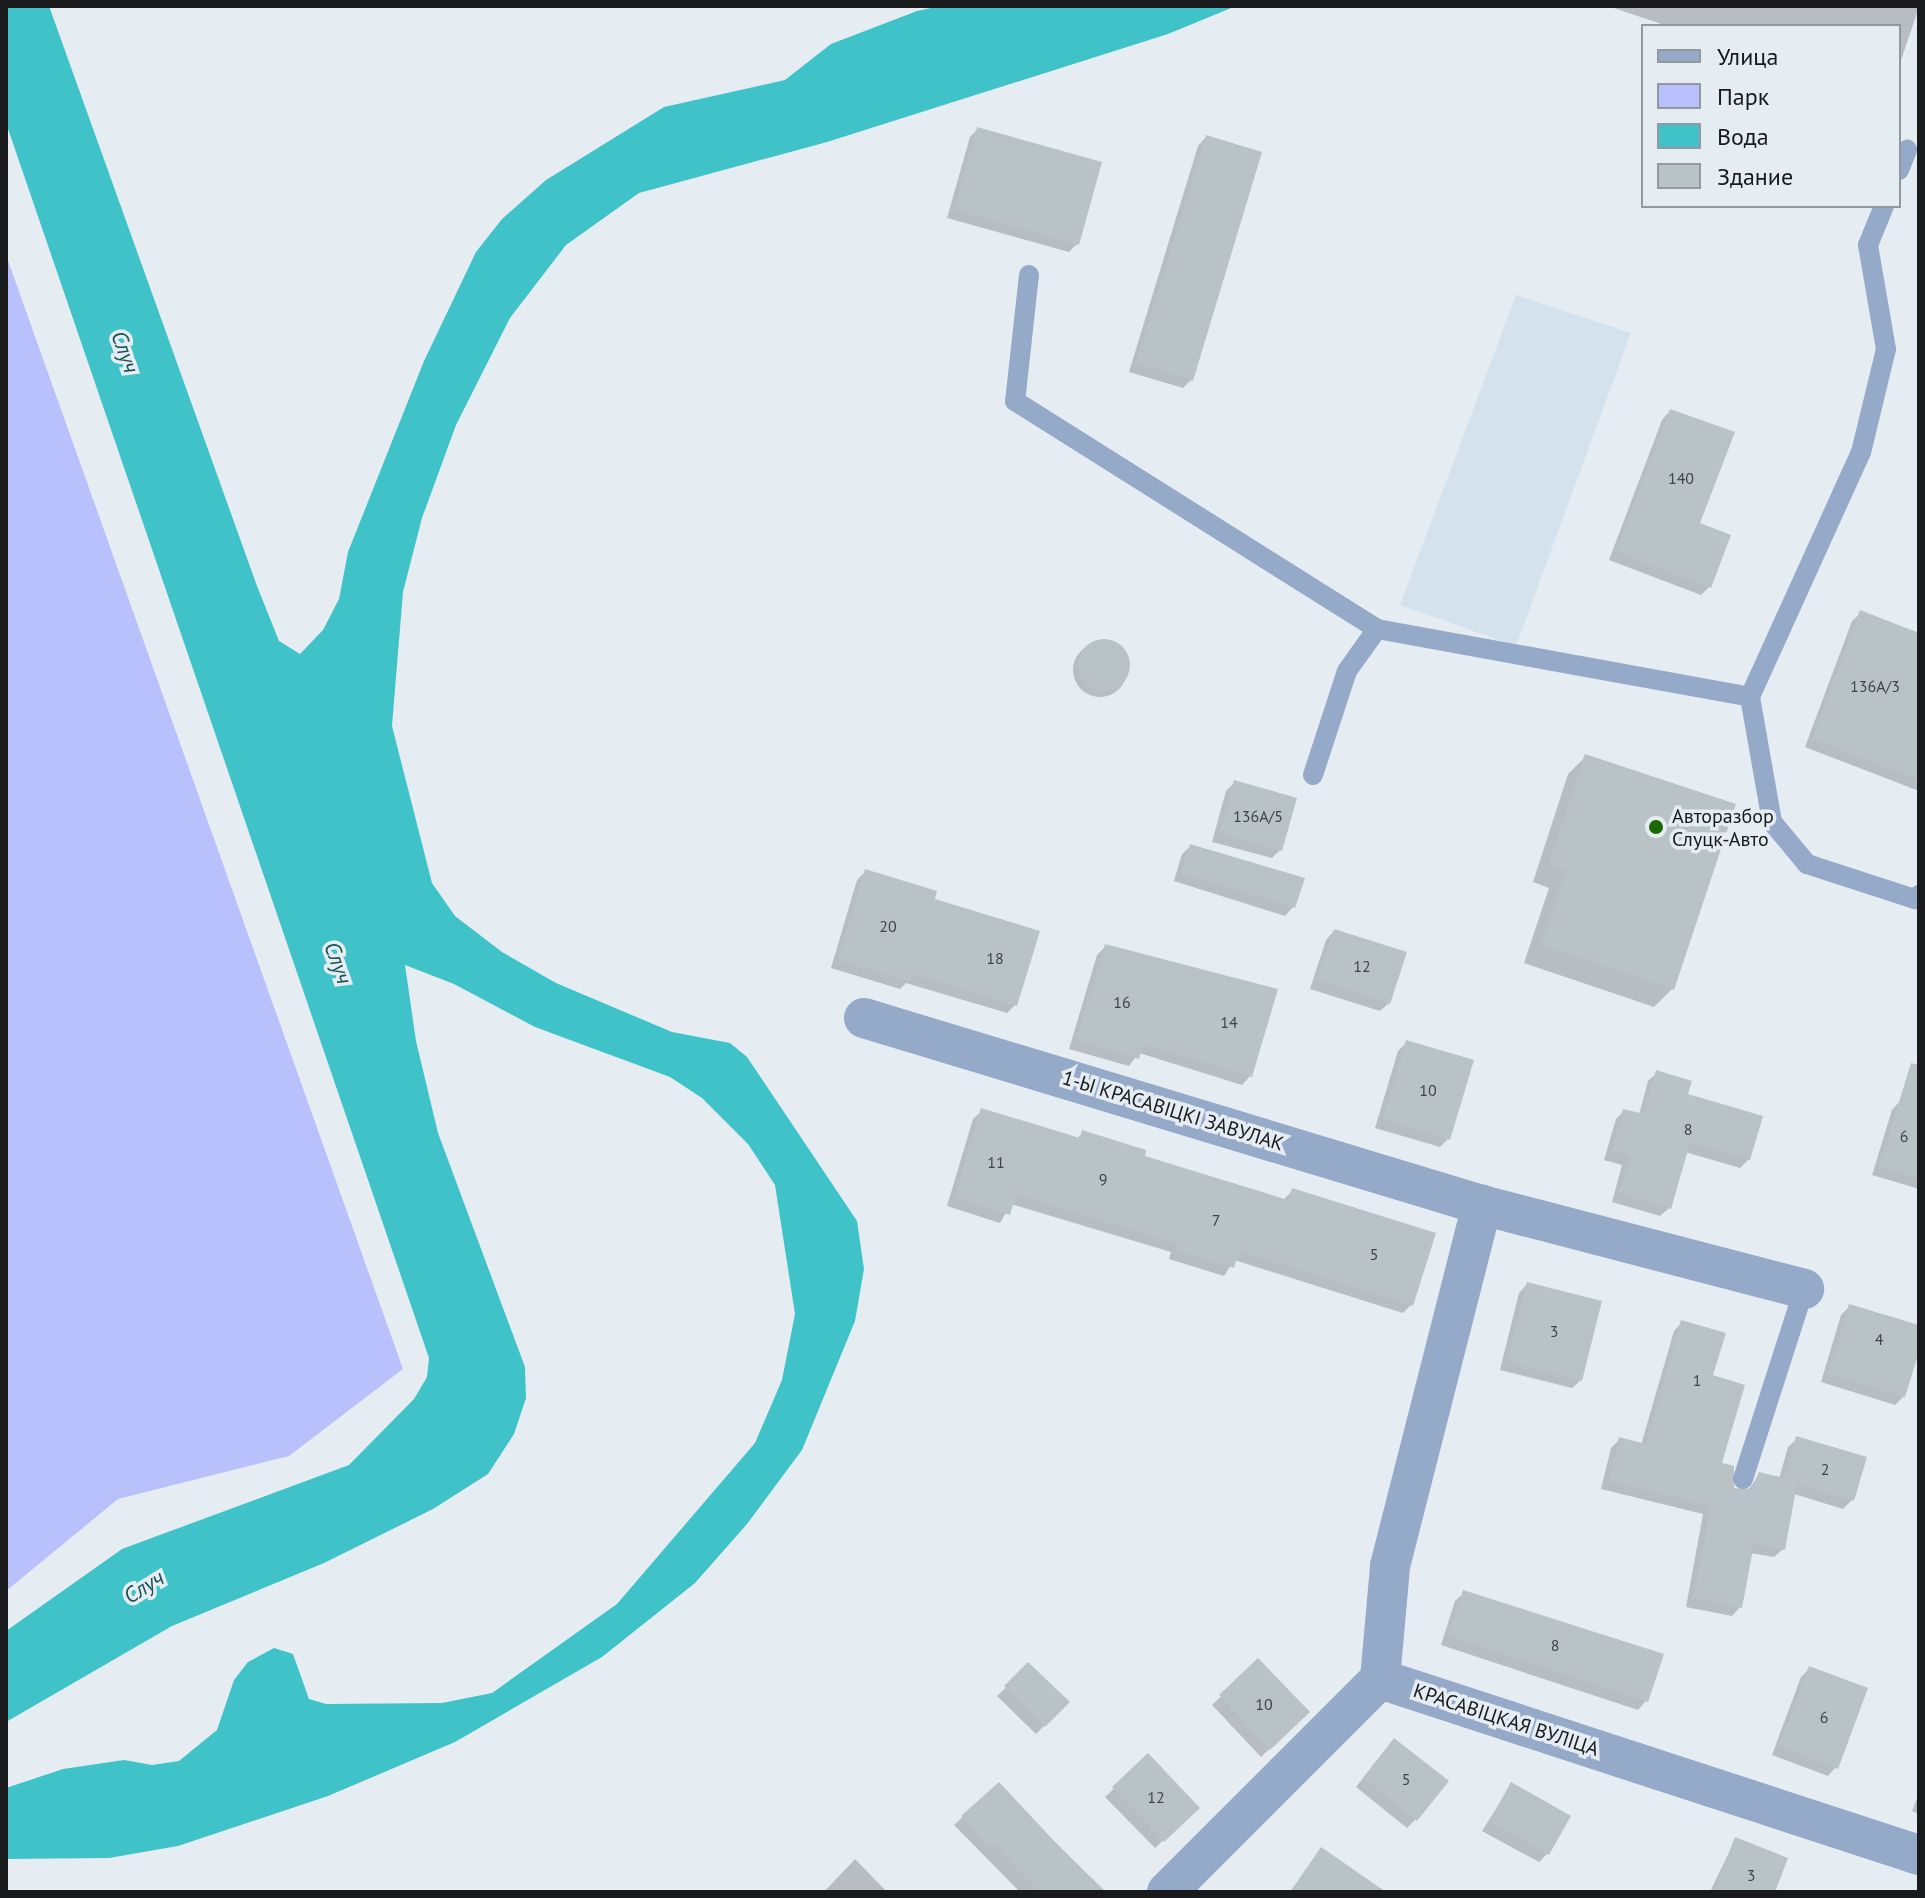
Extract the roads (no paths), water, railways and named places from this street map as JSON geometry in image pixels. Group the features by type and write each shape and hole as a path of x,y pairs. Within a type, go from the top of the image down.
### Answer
{"street":[{"name":"1-Ы КРАСАВІЦКІ ЗАВУЛАК","path":"864,1018 1482,1205 1804,1289"},
{"path":"1167,1892 1380,1679 1390,1566 1482,1205"},
{"name":"КРАСАВІЦКАЯ ВУЛІЦА","path":"1380,1679 1919,1855"}],"lane":[{"path":"1901,165 1907,150"},
{"path":"1883,208 1868,245 1886,349 1861,452 1750,697 1772,822 1807,864 1915,899 1919,895"},
{"path":"1029,275 1015,401 1377,629 1750,697"},
{"path":"1313,775 1347,671 1377,629"},
{"path":"1743,1479 1804,1289"}],"water":[{"name":"Случ","path":"6,6 49,6 257,586 279,641 300,654 323,630 339,599 348,552 424,361 476,252 502,219 546,180 664,107 785,80 831,44 917,11 940,6 1236,6 1168,34 827,142 639,193 566,245 510,318 456,425 422,518 403,592 392,726 432,883 455,916 502,952 556,983 672,1032 730,1043 747,1057 857,1221 864,1269 855,1321 802,1450 747,1524 695,1583 602,1657 455,1742 328,1796 178,1846 109,1858 6,1859 6,1788 63,1769 124,1760 152,1765 179,1761 217,1730 234,1680 248,1662 274,1648 293,1654 309,1699 326,1704 442,1703 492,1693 617,1604 755,1443 782,1380 795,1314 775,1185 748,1144 702,1098 670,1077 535,1027 454,984 405,965 416,1041 438,1133 525,1367 526,1398 514,1434 488,1474 433,1509 324,1563 172,1626 6,1722 6,1631 122,1549 349,1465 414,1399 427,1377 429,1358 6,123"}],"place":[{"name":"Авторазбор Слуцк-Авто","path":"1656,827"}]}
